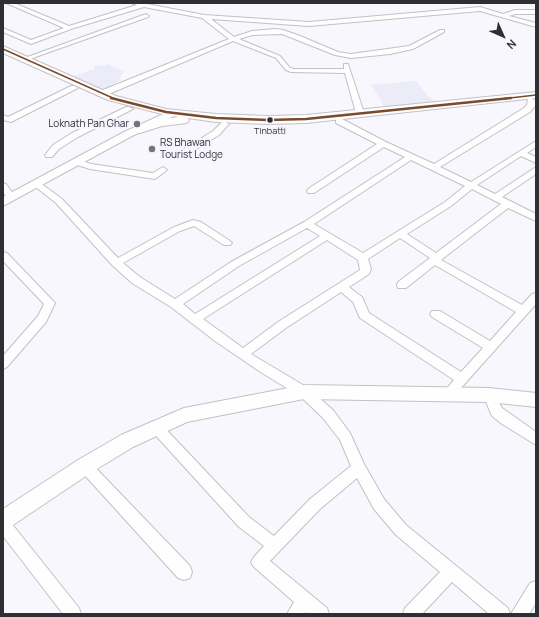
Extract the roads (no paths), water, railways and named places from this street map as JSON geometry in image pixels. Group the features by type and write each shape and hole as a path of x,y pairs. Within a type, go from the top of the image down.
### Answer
{"main road":[{"path":"3,49 74,88 129,109 142,112 210,118 268,120 341,118 360,113 534,98"},
{"path":"3,54 101,94 183,120"},
{"path":"3,59 16,64 29,64"},
{"path":"142,112 144,117 142,127 183,120 225,124 276,125 534,98"}],"street":[{"path":"9,3 69,28"},
{"path":"134,3 204,16 309,24 475,9 536,21"},
{"path":"3,30 31,42 69,28 149,5"},
{"path":"506,14 536,12"},
{"path":"506,14 536,25"},
{"path":"29,64 146,16"},
{"path":"204,16 233,39 278,57 288,69 293,71 347,71"},
{"path":"101,94 233,39 252,33 275,31 283,32 298,36 344,56 390,52 411,48 442,31"},
{"path":"344,56 360,113"},
{"path":"3,117 8,120 74,88"},
{"path":"434,167 527,110 531,106 534,98"},
{"path":"49,155 56,147 75,136 129,109"},
{"path":"3,186 7,200 166,114"},
{"path":"341,118 383,144 472,185 536,218"},
{"path":"184,153 216,133 225,124"},
{"path":"363,258 448,204 472,185 536,143"},
{"path":"311,191 383,144"},
{"path":"520,153 536,160"},
{"path":"175,304 235,264 307,224 410,157"},
{"path":"78,162 90,166 155,176 163,170"},
{"path":"496,197 536,170"},
{"path":"36,184 59,200 116,263 136,280 175,304 219,338 266,370 304,392 328,414 340,431 380,504 401,530 502,614"},
{"path":"402,285 508,203"},
{"path":"116,263 193,223 198,224 227,243"},
{"path":"243,354 282,325 365,272 366,269 363,258 307,224"},
{"path":"400,234 435,259 523,311"},
{"path":"195,318 327,236"},
{"path":"3,255 50,303 42,319 3,364"},
{"path":"342,287 358,300 364,315 462,379"},
{"path":"448,394 536,297"},
{"path":"436,314 491,347"},
{"path":"3,520 85,466 127,441 184,415 304,392 489,395 536,400"},
{"path":"489,395 497,412 536,439"},
{"path":"155,427 244,522 274,545"},
{"path":"85,466 184,572"},
{"path":"321,614 259,562 315,504 359,468"},
{"path":"3,524 73,614"},
{"path":"411,614 452,571"},
{"path":"519,614 536,589"},
{"path":"294,614 306,601"}],"place":[{"name":"Tinbatti","path":"270,120"},
{"name":"Loknath Pan Ghar","path":"137,124"},
{"name":"RS Bhawan Tourist Lodge","path":"152,149"}]}
